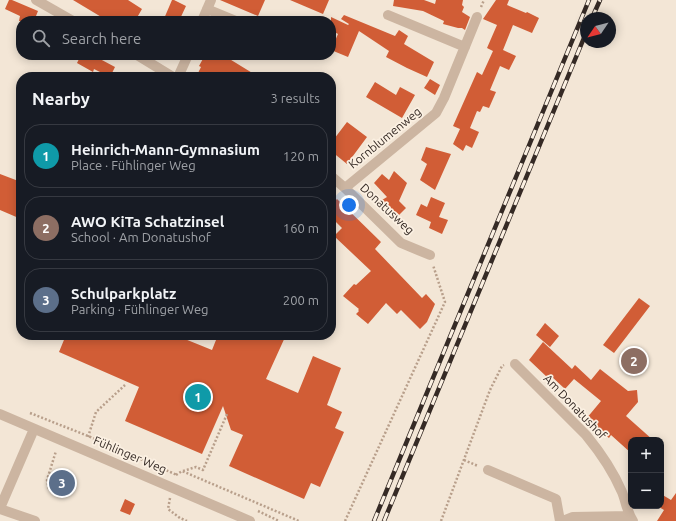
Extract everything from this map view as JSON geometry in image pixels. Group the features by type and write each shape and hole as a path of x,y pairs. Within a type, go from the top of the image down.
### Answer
{"street":[{"path":"36,0 63,16"},
{"path":"204,16 209,4 228,16"},
{"path":"388,15 465,48"},
{"name":"Kornblumenweg","path":"345,188 436,113 444,98 477,17"},
{"path":"145,60 165,72"},
{"path":"180,72 186,60"},
{"name":"Donatusweg","path":"336,180 401,243 430,255"},
{"name":"Am Donatushof","path":"515,364 586,434 617,481 632,519 573,517 563,521"},
{"name":"Fühlinger Weg","path":"0,414 250,521"},
{"path":"34,429 0,508 35,521"},
{"path":"488,470 556,499 560,521"}],"path":[{"path":"345,521 445,302 430,255"},
{"path":"441,521 490,390 502,366 515,364"},
{"path":"84,450 96,412 125,385"},
{"path":"27,412 88,436 183,478"},
{"path":"176,475 182,471 196,467 203,470 227,414"},
{"path":"49,489 47,480 56,451"},
{"path":"464,460 488,470"},
{"path":"182,471 299,521"},
{"path":"173,488 168,509 180,518 187,521"},
{"path":"252,509 279,521"}],"building":[{"path":"9,0 12,0 38,11 36,16 20,16 5,9"},
{"path":"73,0 128,0 142,9 138,16 100,16"},
{"path":"172,0 186,6 181,16 165,16"},
{"path":"220,0 265,0 258,16"},
{"path":"290,0 329,0 323,14"},
{"path":"394,0 424,0 435,4 436,0 463,0 462,5 464,7 462,12 470,17 465,30 443,24 444,21 423,11 393,6"},
{"path":"496,0 509,0 507,5 539,18 532,33 513,25 503,50 516,56 509,70 500,66 490,90 496,92 489,108 483,106 480,112 477,111 470,128 479,132 472,148 466,145 463,151 453,144 460,129 453,126 477,72 482,75 493,51 487,48 497,25 483,19"},
{"path":"344,15 395,36 399,30 408,36 404,44 434,62 427,77 386,57 389,51 359,31 348,57 336,52 336,39 338,34 336,33 336,19 348,25 349,24 341,19"},
{"path":"78,60 102,60 115,67 112,72 100,72 94,69 93,72 77,63"},
{"path":"202,60 231,60 251,72 198,72 201,67 199,66"},
{"path":"430,79 440,85 435,95 424,88"},
{"path":"375,82 396,95 400,87 415,95 402,118 366,97"},
{"path":"347,122 367,137 347,164 336,155 336,136"},
{"path":"426,147 451,154 435,190 420,180 427,164 421,160"},
{"path":"394,171 407,183 399,201 406,208 398,216 382,200 387,197 374,183 382,174 389,180"},
{"path":"0,174 16,180 16,217 0,210"},
{"path":"431,197 445,203 439,217 448,220 442,234 429,228 431,222 416,215 421,204 427,207"},
{"path":"337,199 381,242 375,249 422,298 426,294 435,304 427,322 420,329 401,310 397,314 386,303 368,324 356,314 359,309 343,296 354,284 356,285 371,271 336,238 336,234 342,228 336,222"},
{"path":"639,298 650,306 614,353 603,345"},
{"path":"545,323 559,336 550,347 536,335"},
{"path":"64,340 187,340 212,350 216,340 284,340 266,379 298,393 313,356 341,368 327,405 342,412 335,428 344,432 320,487 311,483 304,499 229,466 243,435 231,430 223,406 202,454 125,421 139,387 59,352"},
{"path":"543,342 572,369 575,365 591,380 600,369 628,391 637,390 638,402 626,416 650,437 628,437 628,450 611,435 609,438 586,419 601,401 574,379 565,389 550,375 548,378 529,360"},
{"path":"676,493 676,521 657,521 664,510 662,509 664,509 664,496 671,500"},
{"path":"125,499 135,504 130,515 120,511"}],"railway":[{"path":"374,521 589,0"},
{"path":"595,12 600,0"},
{"path":"384,521 580,47"}],"place":[{"name":"AWO KiTa Schatzinsel","path":"634,361"},
{"name":"Heinrich-Mann-Gymnasium","path":"198,397"},
{"name":"Schulparkplatz","path":"62,483"}]}
